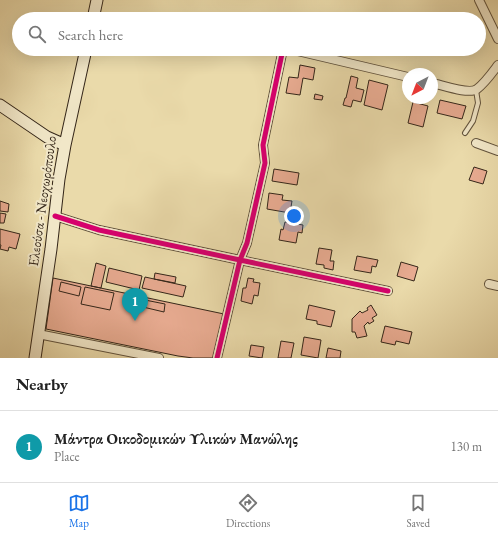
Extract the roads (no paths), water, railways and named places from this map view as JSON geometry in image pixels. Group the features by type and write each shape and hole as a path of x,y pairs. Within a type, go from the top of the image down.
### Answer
{"street":[{"path":"94,12 97,0"},
{"path":"479,0 485,12"},
{"path":"486,14 498,39"},
{"name":"Ελεούσα - Νεοχωρόπουλο","path":"35,358 59,178 84,56"},
{"path":"217,358 240,260 247,243 264,163 263,145 282,56"},
{"path":"319,56 402,76"},
{"path":"438,84 467,91 476,90 498,65"},
{"path":"0,105 47,137 65,145"},
{"path":"476,143 498,151"},
{"path":"55,216 99,230 388,291"},
{"path":"489,284 498,286"},
{"path":"38,334 159,358"}],"lane":[{"path":"465,133 473,121 478,103 476,90"}],"place":[{"name":"Μάντρα Οικοδομικών Υλικών Μανώλης","path":"135,321"}]}
